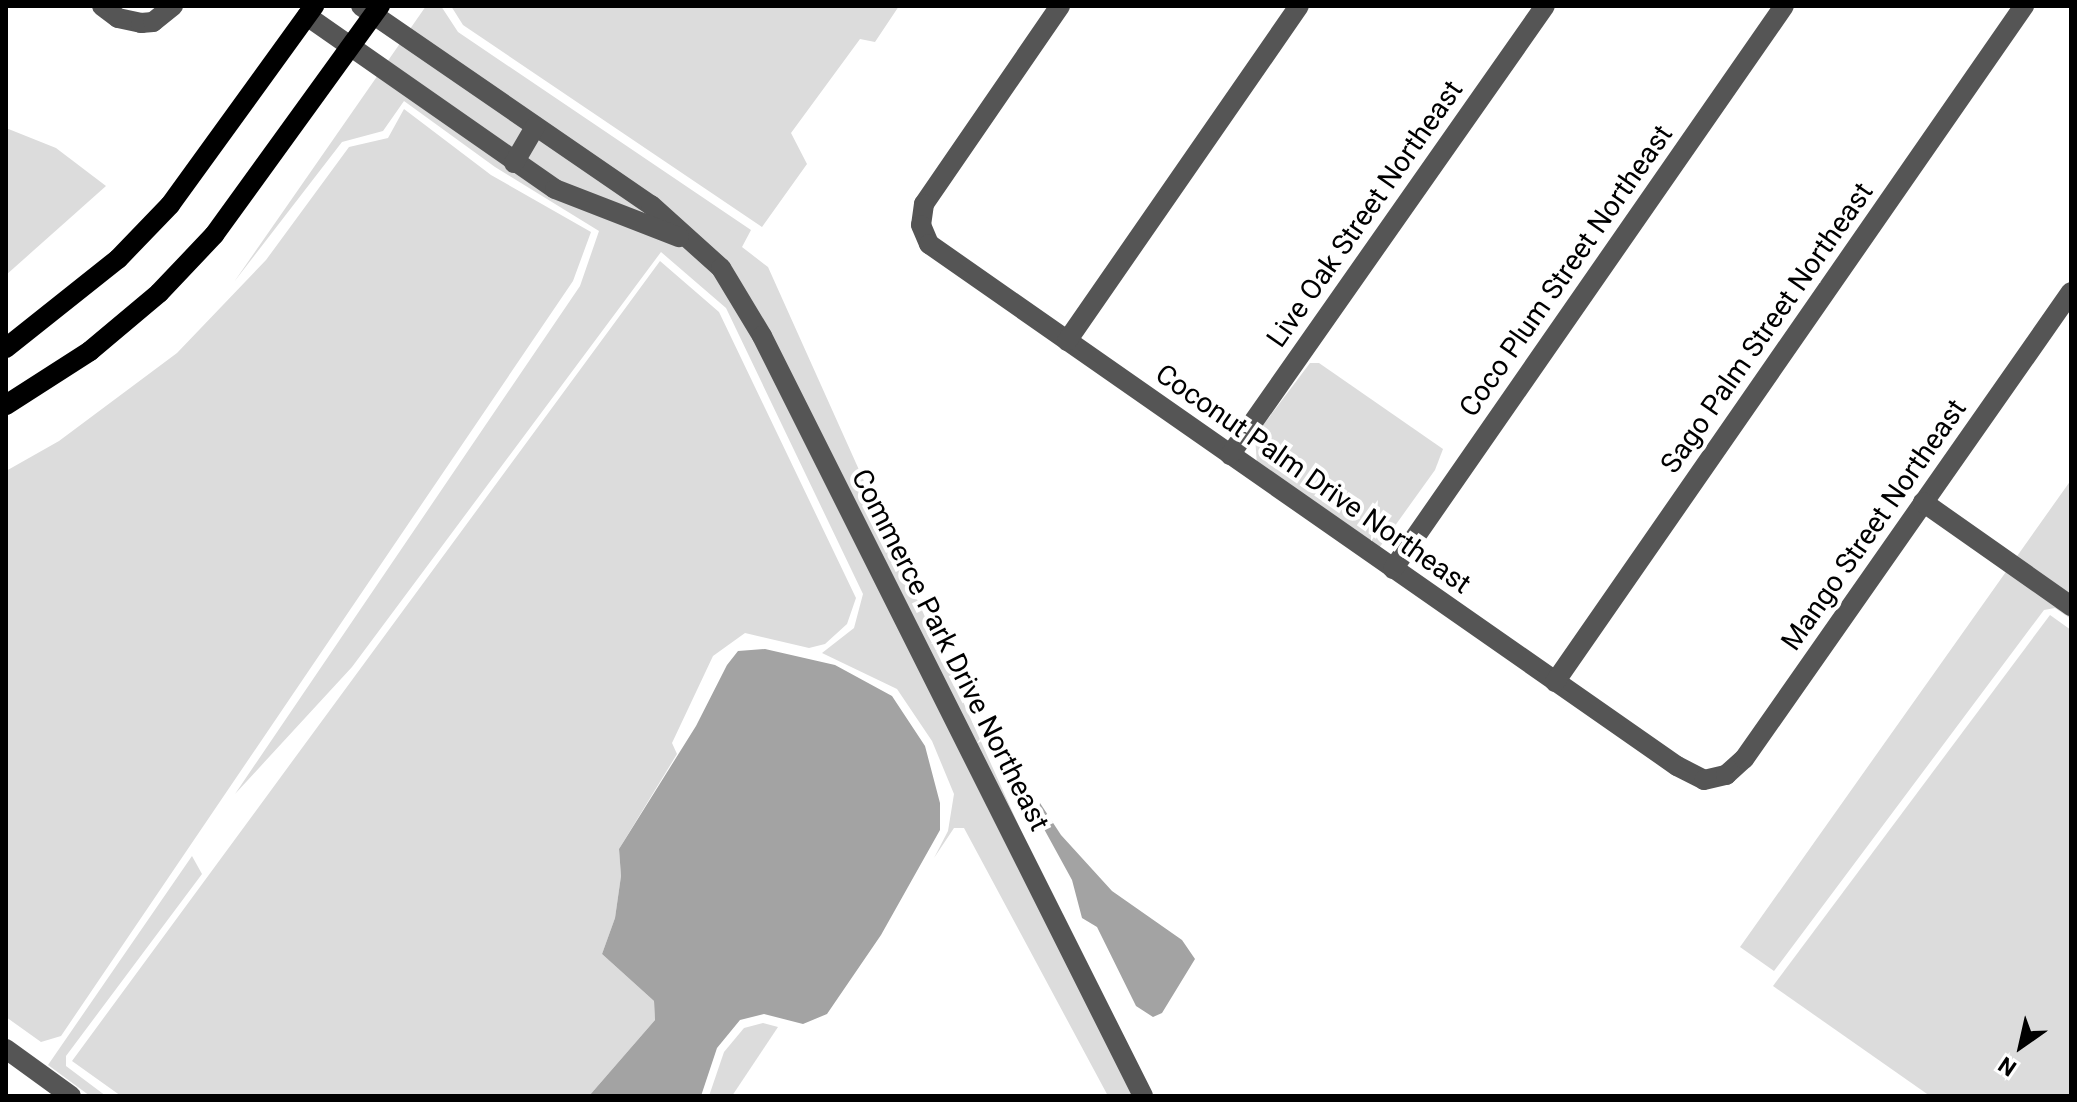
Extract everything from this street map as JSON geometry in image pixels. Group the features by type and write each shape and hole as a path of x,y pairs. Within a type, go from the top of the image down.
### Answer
{"main road":[{"path":"6,405 90,351 159,293 214,235 351,46 371,9"},
{"path":"6,348 118,259 170,205 311,11"}],"street":[{"path":"102,6 130,22 153,22 168,11"},
{"name":"Coconut Palm Drive Northeast","path":"1060,6 929,193 920,216 929,244 1690,775 1714,780"},
{"path":"1067,341 1299,6"},
{"name":"Live Oak Street Northeast","path":"1230,455 1545,6"},
{"name":"Coco Plum Street Northeast","path":"1393,569 1784,6"},
{"name":"Sago Palm Street Northeast","path":"1555,682 2024,6"},
{"name":"Commerce Park Drive Northeast","path":"371,9 535,127 651,205 721,268 762,336 1143,1096"},
{"name":"Commerce Park Drive Northeast","path":"311,11 351,46 514,163 588,205 690,242"},
{"path":"514,163 535,127"},
{"name":"Mango Street Northeast","path":"1714,780 1744,759 2071,292"},
{"path":"1923,502 2071,606"},
{"path":"6,1049 71,1096"}],"shaded area":[{"path":"426,6 441,6 458,32 751,230 742,247 768,267 1140,1096 1108,1096 964,828 954,828 934,858 948,831 954,794 932,741 897,689 822,653 854,628 863,594 726,308 661,252 352,667 235,794 580,286 599,231 495,167 404,101 383,131 342,142 234,282"},
{"path":"451,6 899,6 875,42 860,39 791,133 807,164 762,227 463,25"},
{"path":"404,109 491,175 591,232 573,281 61,1036 41,1042 6,1017 6,471 59,441 177,353 266,260 349,147 388,138"},
{"path":"6,128 56,148 106,186 6,275"},
{"path":"660,261 719,312 856,598 847,624 825,644 809,648 745,633 713,656 672,743 677,754 619,849 621,876 615,918 602,954 654,1001 655,1020 589,1096 121,1096 72,1061"},
{"path":"1310,363 1319,363 1443,449 1435,470 1379,548 1257,465 1255,436"},
{"path":"2071,480 2071,619 2055,608 2044,610 1774,971 1740,947"},
{"path":"2050,615 2071,630 2071,1096 1930,1096 1773,986"},
{"path":"765,649 835,665 892,696 925,746 940,803 940,830 881,935 827,1014 803,1024 764,1014 740,1020 717,1048 701,1096 589,1096 655,1020 654,1001 602,954 615,918 621,876 619,849 696,726 727,665 738,651"},
{"path":"1040,803 1061,835 1112,891 1182,940 1195,959 1162,1013 1153,1017 1136,1006 1097,927 1082,918 1072,880 1038,818"},
{"path":"192,856 202,874 66,1056 66,1066 106,1096 90,1096 48,1065"},
{"path":"763,1023 778,1027 732,1096 709,1096 724,1052 744,1028"}]}
